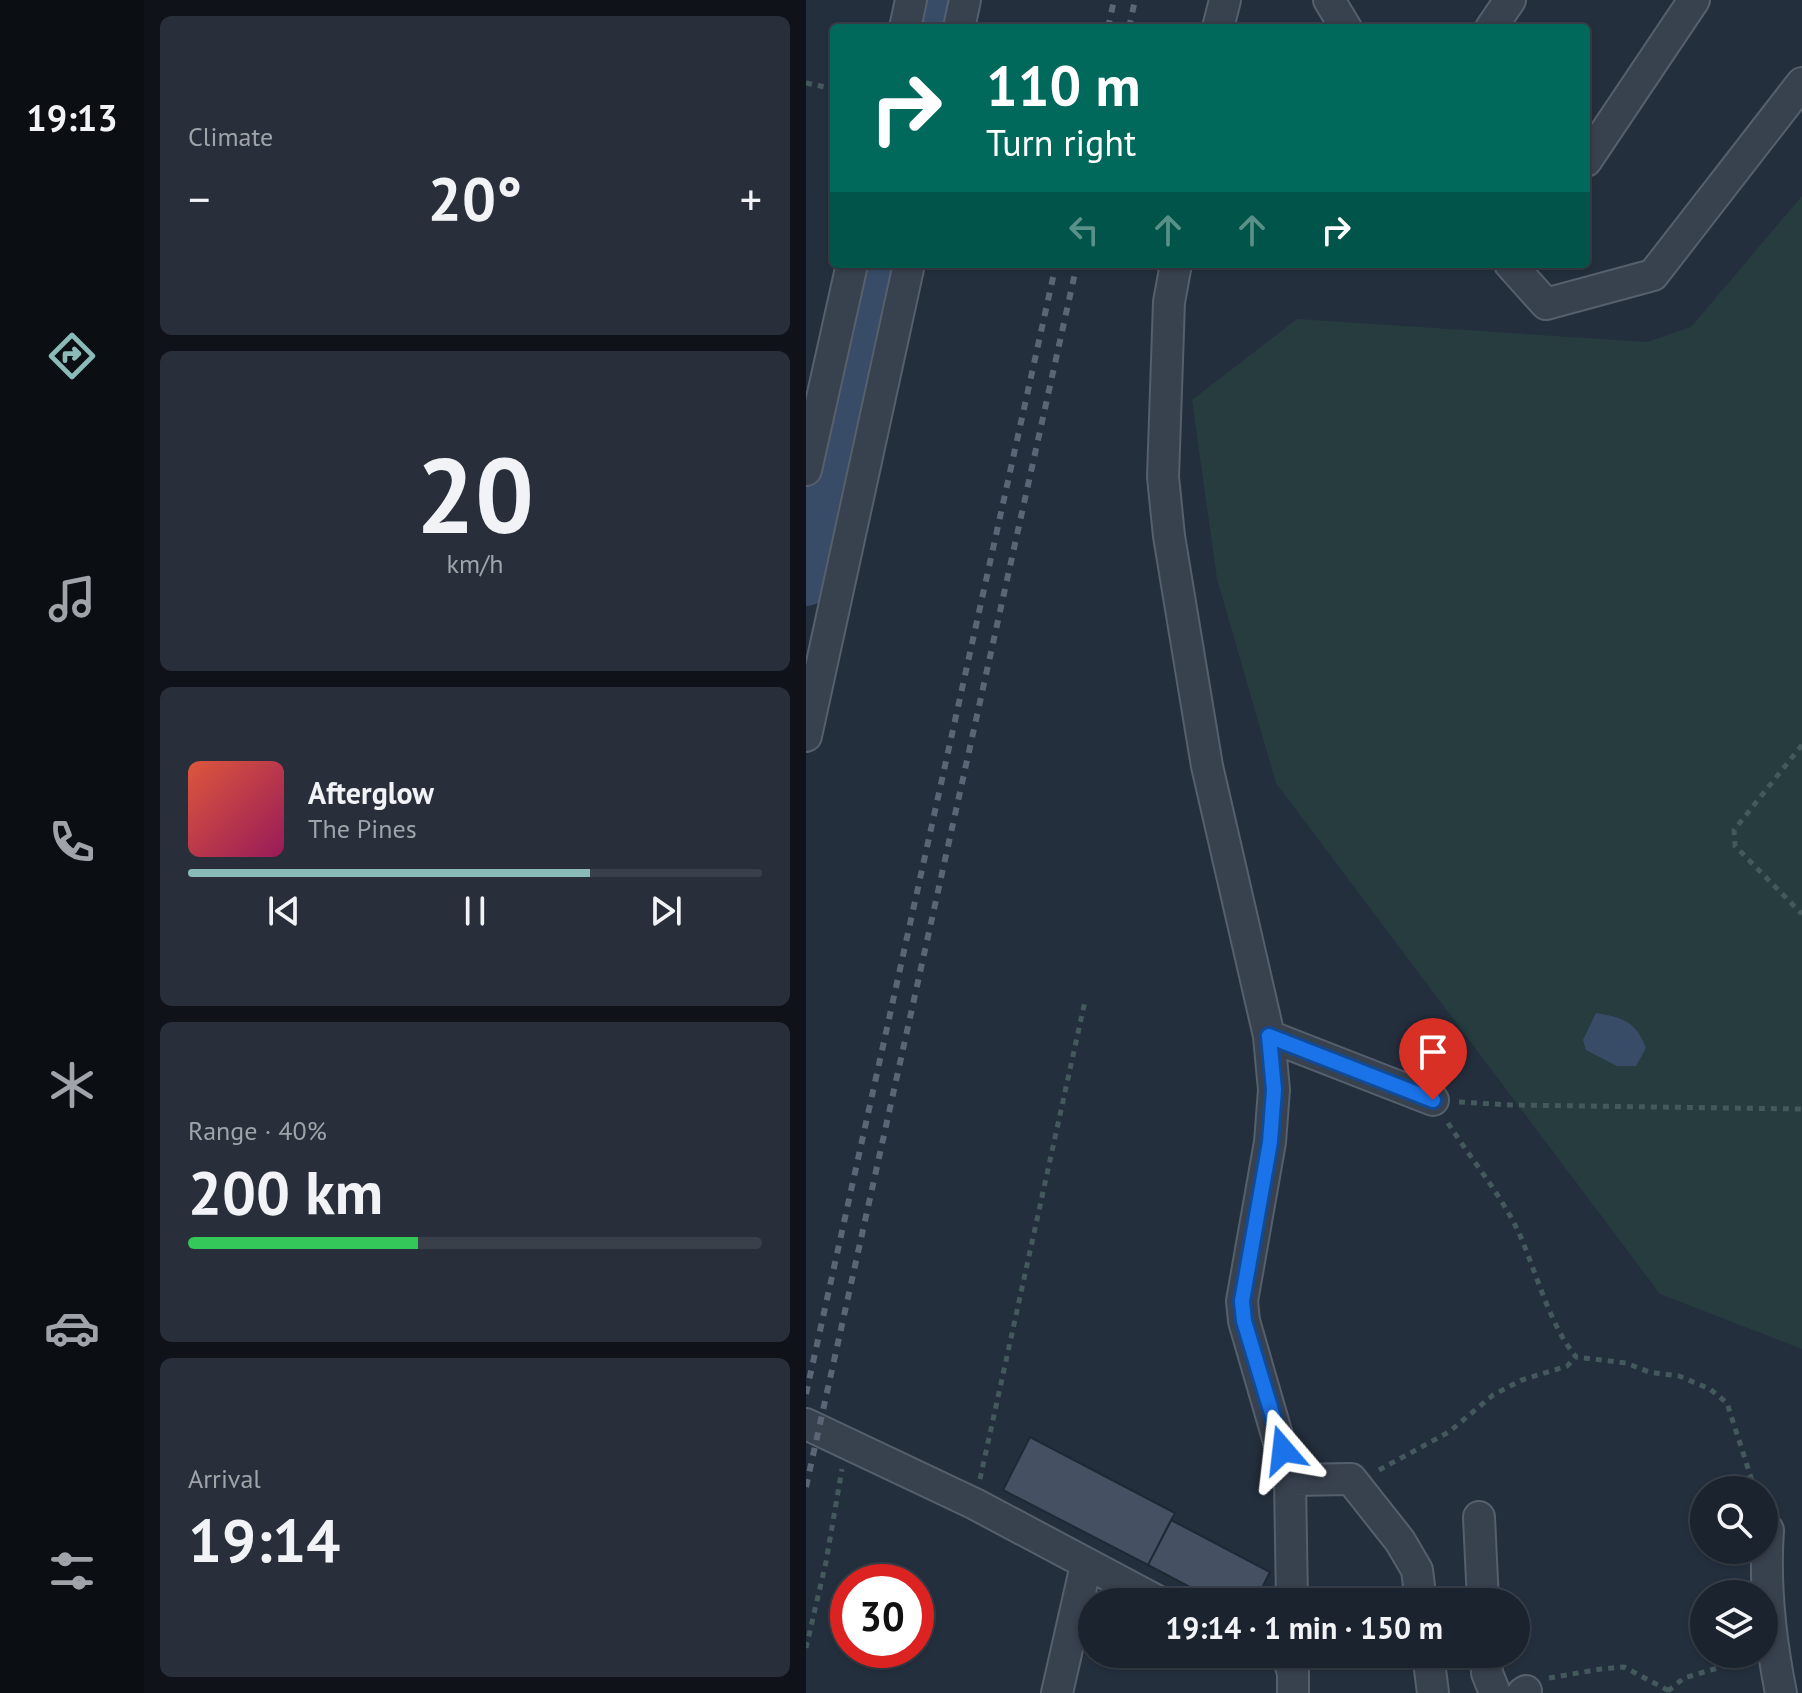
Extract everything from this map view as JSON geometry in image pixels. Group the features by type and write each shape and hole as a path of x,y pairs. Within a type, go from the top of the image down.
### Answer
{"street":[{"path":"906,24 911,0"},
{"path":"960,24 965,0"},
{"path":"1219,24 1225,0"},
{"path":"1329,0 1344,24"},
{"path":"1494,24 1510,0"},
{"path":"1590,155 1694,0"},
{"path":"1514,268 1546,304 1653,275 1802,83"},
{"path":"806,470 851,268"},
{"path":"806,736 908,268"},
{"path":"1175,268 1169,302 1163,477 1169,536 1207,766 1269,1036 1274,1090 1270,1142 1242,1301 1244,1321 1290,1480 1292,1588"},
{"path":"1269,1036 1433,1100"},
{"path":"806,1424 975,1504 1131,1588"},
{"path":"1290,1480 1351,1479 1400,1541 1417,1570 1419,1588"},
{"path":"1479,1517 1482,1588"},
{"path":"1057,1693 1086,1565"},
{"path":"1291,1668 1293,1693"},
{"path":"1430,1668 1433,1693"},
{"path":"1487,1668 1495,1693"},
{"path":"1776,1668 1781,1693"}],"path":[{"path":"806,83 830,88"},
{"path":"1802,745 1734,830 1735,846 1802,914"},
{"path":"975,1504 1085,1001"},
{"path":"1433,1100 1510,1105 1802,1109"},
{"path":"1433,1100 1484,1174 1519,1233 1532,1272 1576,1357"},
{"path":"1351,1479 1380,1470 1449,1432 1493,1395 1522,1380 1567,1366 1576,1357"},
{"path":"1576,1357 1626,1363 1649,1372 1679,1376 1710,1389 1727,1403 1750,1476"},
{"path":"806,1648 826,1562 847,1442"},
{"path":"1524,1692 1551,1677 1624,1667 1670,1692 1684,1678 1713,1668"}],"green space":[{"path":"1802,196 1802,1349 1660,1294 1276,783 1217,579 1192,400 1297,319 1647,342 1691,327"}],"water":[{"path":"1596,1013 1621,1019 1633,1026 1646,1048 1636,1066 1617,1066 1586,1050 1583,1040"}],"building":[{"path":"1030,1437 1175,1513 1148,1565 1003,1490"},
{"path":"1171,1520 1270,1572 1262,1588 1192,1588 1148,1565"}],"waterway":[{"path":"928,24 933,0"},
{"path":"806,582 874,268"}],"railway":[{"path":"1109,24 1114,0"},
{"path":"1130,24 1135,0"},
{"path":"806,1394 1055,268"},
{"path":"806,1487 1076,268"}],"route":[{"path":"1283,1450 1244,1321 1242,1301 1270,1142 1274,1090 1269,1036 1433,1100"}]}
